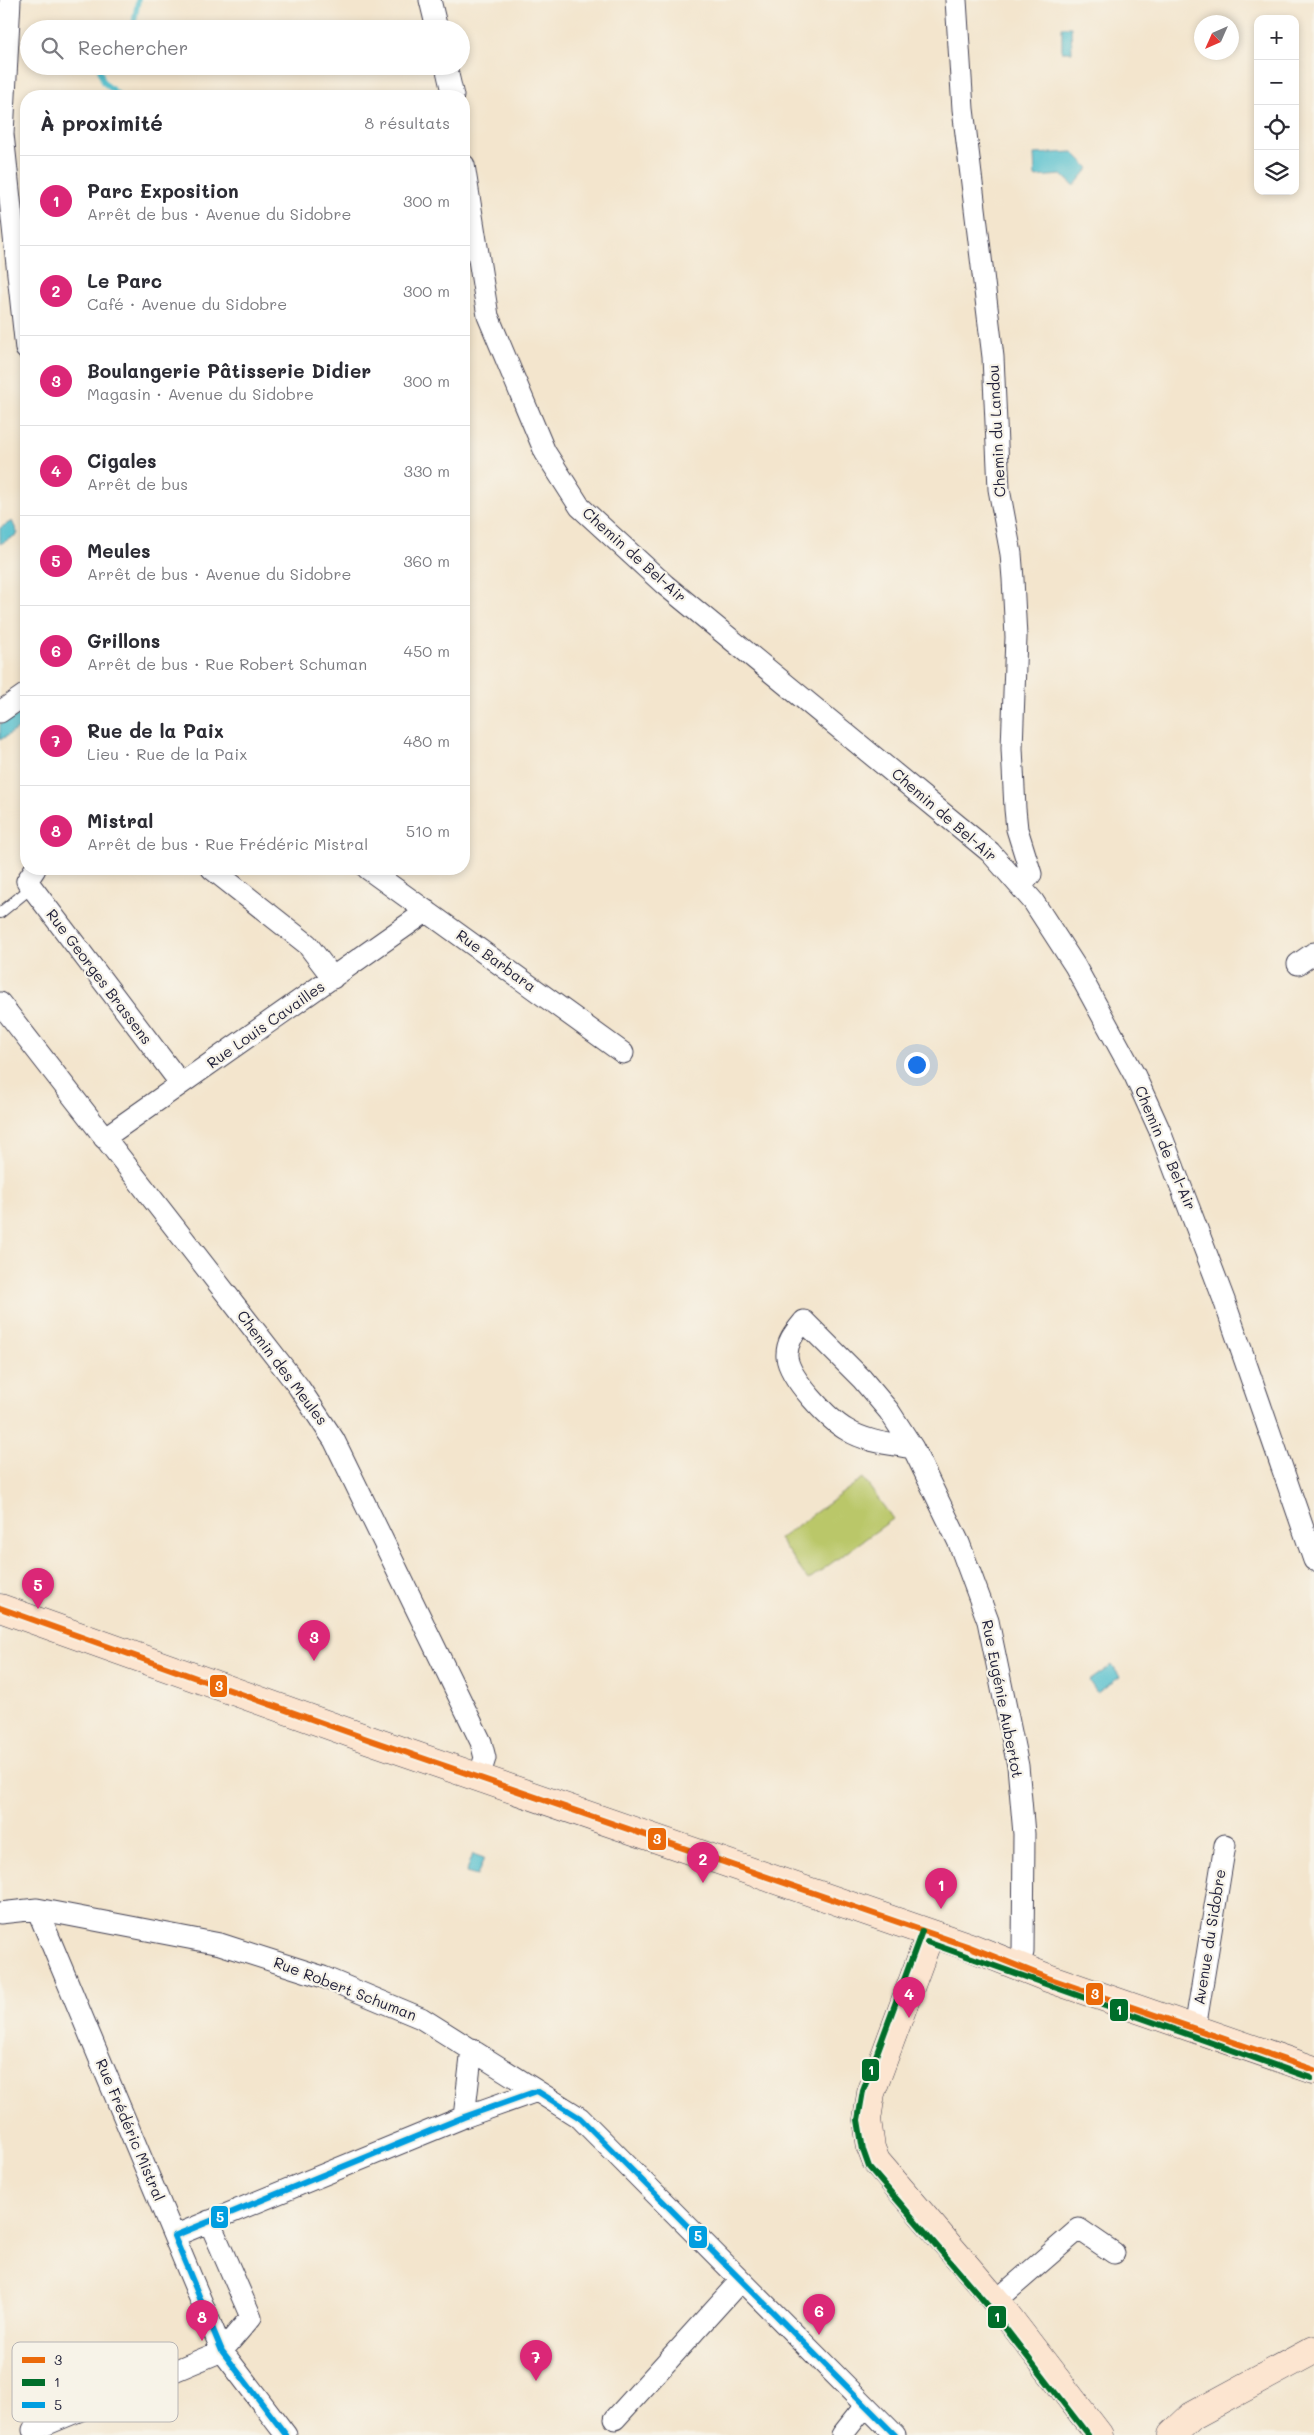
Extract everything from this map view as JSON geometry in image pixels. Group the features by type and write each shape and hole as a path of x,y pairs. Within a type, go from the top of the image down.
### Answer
{"main road":[{"name":"Avenue du Sidobre","path":"0,1608 1314,2070"},
{"path":"930,1934 871,2093 867,2120 876,2161 996,2301 1099,2435"},
{"path":"1172,2435 1192,2416 1314,2350"}],"street":[{"path":"10,0 3,134 20,293"},
{"path":"430,0 435,20"},
{"name":"Chemin du Landou","path":"956,0 963,110 993,357 999,488 1011,554 1016,636 1012,748 1013,786 1018,829 1031,874 1021,886"},
{"path":"448,75 452,90"},
{"name":"Chemin de Bel-Air","path":"470,203 488,316 545,452 580,507 665,585 990,852 1021,886 1048,922 1075,966 1134,1076 1159,1129 1221,1291 1314,1560"},
{"path":"0,712 20,698"},
{"path":"220,875 307,944 333,978"},
{"name":"Rue Barbara","path":"376,875 623,1053"},
{"name":"Rue Georges Brassens","path":"33,878 181,1084"},
{"name":"Rue Louis Cavailles","path":"104,1138 427,911"},
{"name":"Chemin des Meules","path":"0,1003 298,1386 334,1440 481,1742 485,1758 479,1777"},
{"name":"Rue Eugénie Aubertot","path":"913,1448 870,1440 847,1430 817,1404 799,1383 787,1358 790,1337 804,1321 862,1380 889,1411 913,1448 959,1543 988,1621 1016,1756 1024,1834 1023,1952 1019,1965"},
{"name":"Avenue du Sidobre","path":"1195,2029 1225,1846"},
{"name":"Rue Robert Schuman","path":"0,1913 37,1909 220,1944 332,1981 421,2018 580,2118 895,2435"},
{"name":"Rue Frédéric Mistral","path":"37,1909 222,2351 286,2435"},
{"path":"464,2117 472,2049"},
{"path":"174,2236 464,2117 537,2091"},
{"path":"178,2369 222,2351 251,2317 209,2221"},
{"path":"996,2301 1079,2229 1114,2253"},
{"path":"615,2419 742,2280"},
{"path":"842,2435 865,2406"},
{"path":"33,2430 52,2422"}],"lane":[{"path":"0,913 33,878"}],"green space":[{"path":"863,1478 893,1519 808,1580 779,1539"}],"water":[{"path":"1062,27 1071,27 1072,52 1062,52"},
{"path":"1073,152 1089,168 1074,186 1062,175 1035,177 1034,154"},
{"path":"12,521 18,534 0,544 0,528"},
{"path":"20,715 20,728 0,740 0,724"},
{"path":"1112,1665 1120,1677 1097,1693 1089,1681"},
{"path":"473,1854 484,1858 477,1876 466,1873"}],"waterway":[{"path":"135,20 138,0"},
{"path":"101,75 103,82 113,90"}],"transit line":[{"name":"3","path":"0,1608 370,1740 970,1947 1048,1978 1314,2070"},
{"name":"1","path":"922,1931 863,2091 858,2120 863,2150 869,2167 989,2307 1088,2435"},
{"name":"1","path":"927,1942 1311,2078"},
{"name":"5","path":"286,2435 222,2351 174,2236 464,2117 537,2091 580,2118 895,2435"}],"place":[{"name":"Meules","path":"38,1609"},
{"name":"Boulangerie Pâtisserie Didier","path":"314,1661"},
{"name":"Le Parc","path":"703,1883"},
{"name":"Parc Exposition","path":"941,1909"},
{"name":"Cigales","path":"909,2018"},
{"name":"Grillons","path":"819,2335"},
{"name":"Mistral","path":"202,2341"},
{"name":"Rue de la Paix","path":"536,2381"}]}
